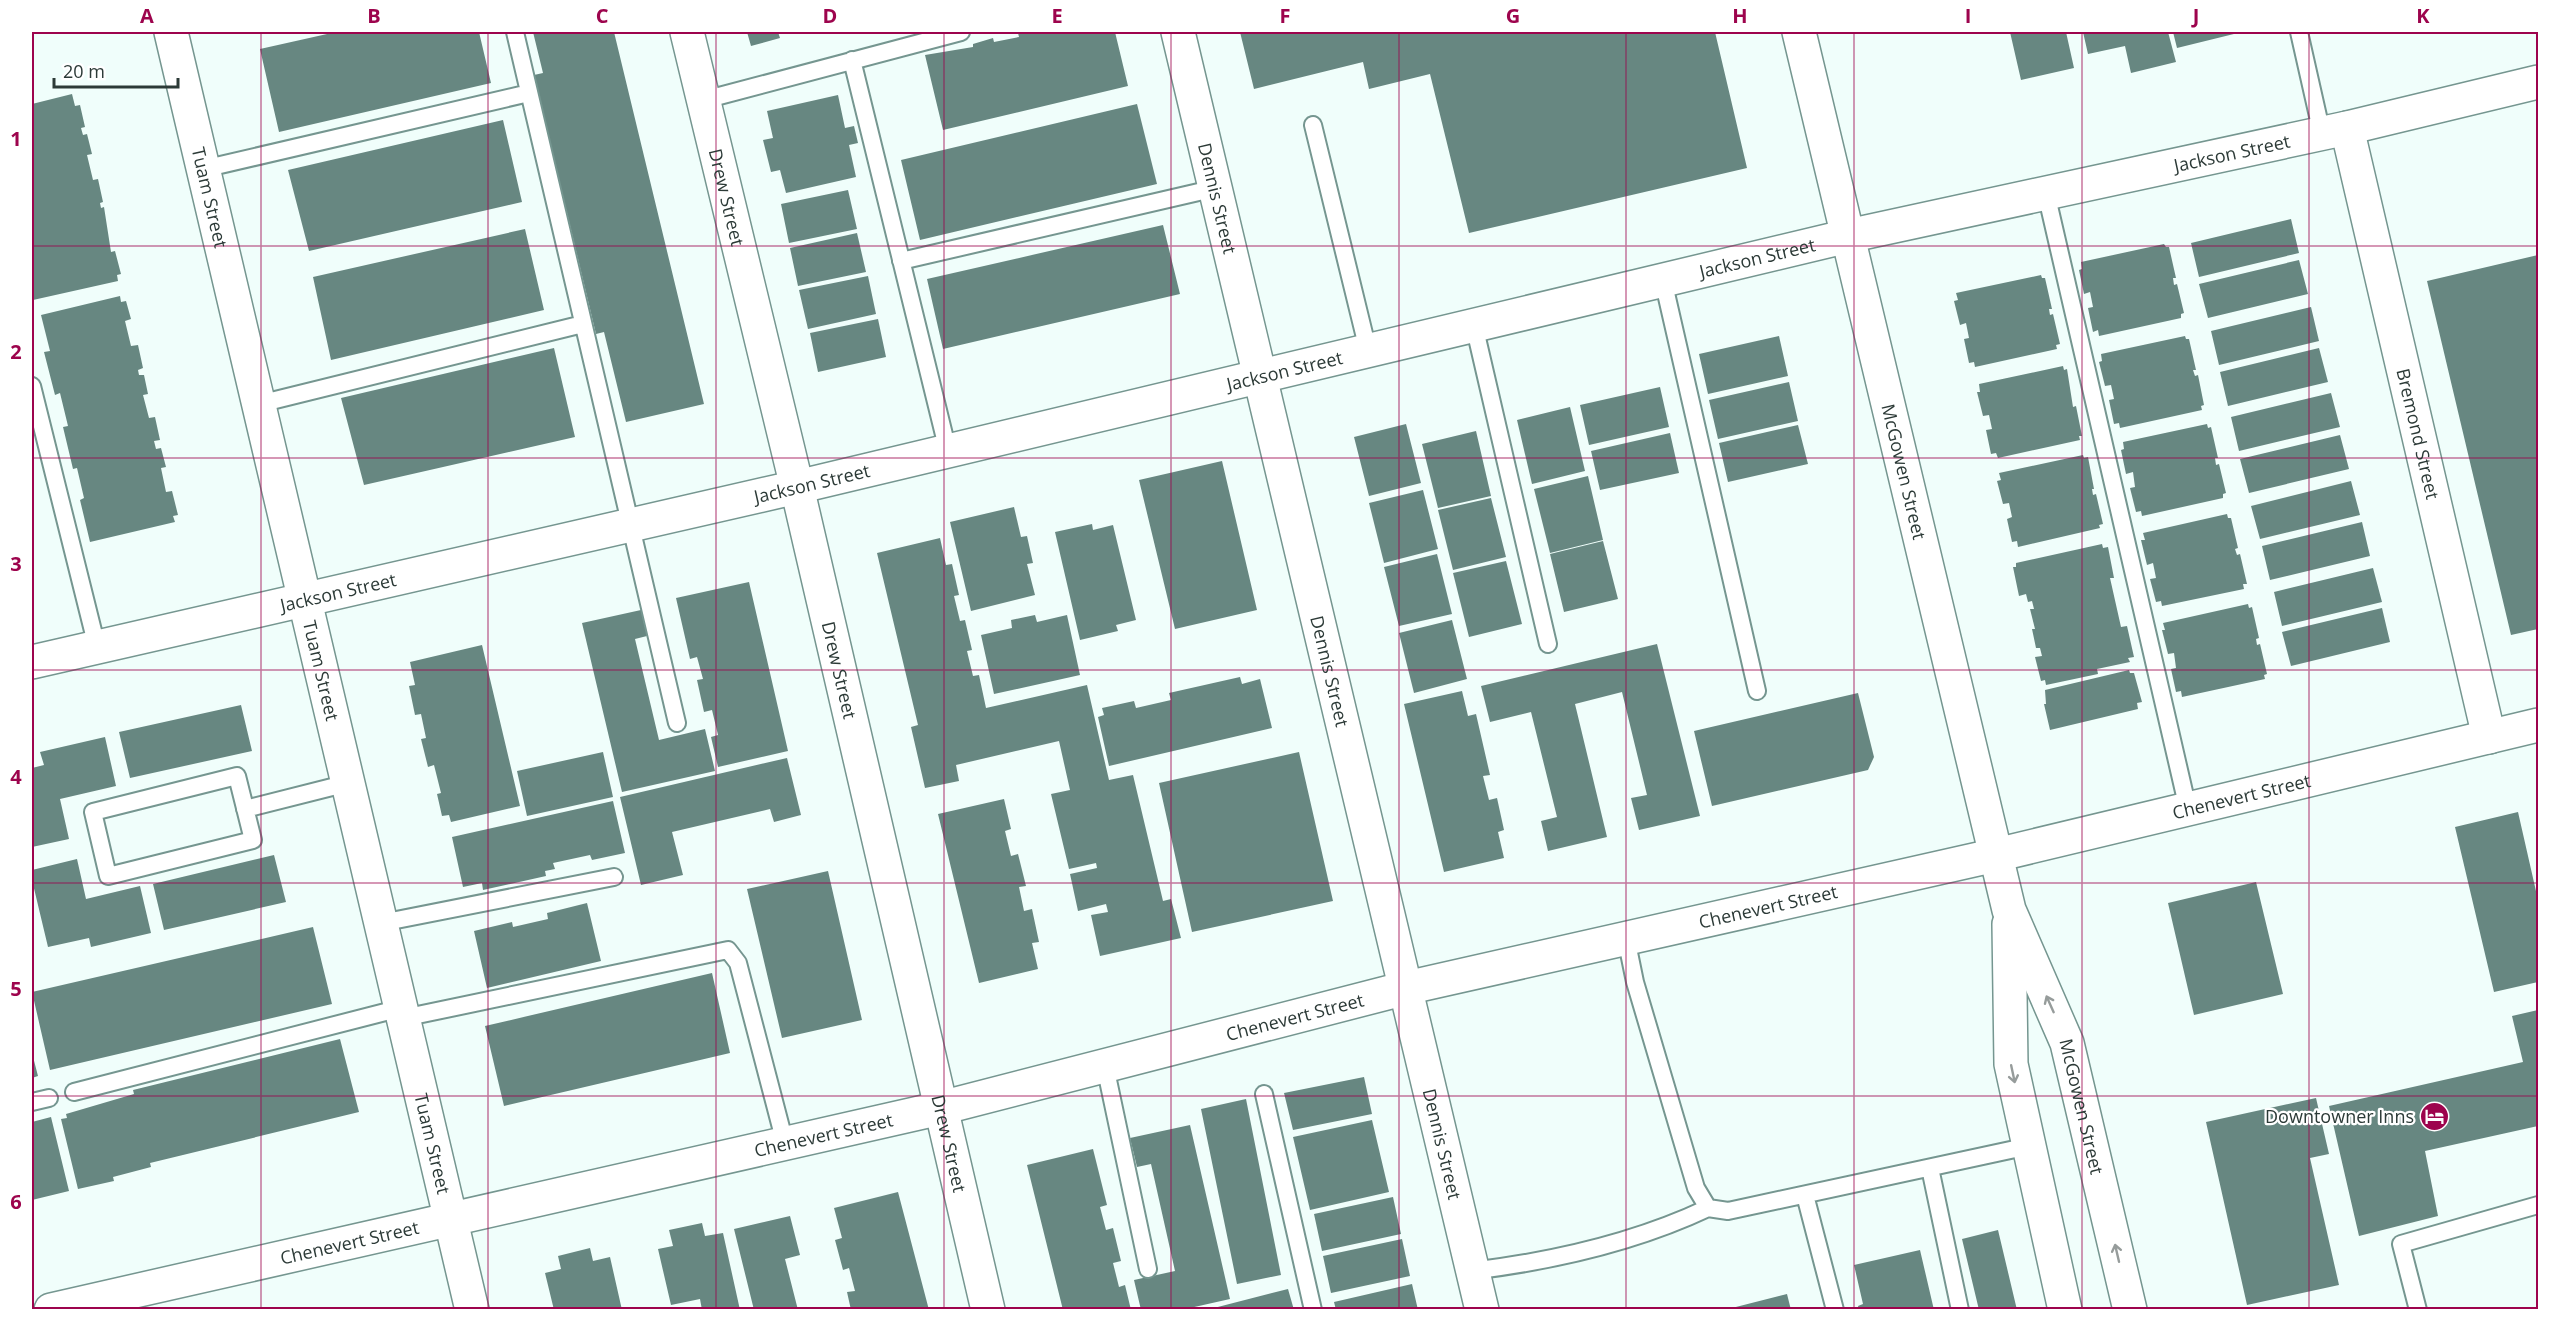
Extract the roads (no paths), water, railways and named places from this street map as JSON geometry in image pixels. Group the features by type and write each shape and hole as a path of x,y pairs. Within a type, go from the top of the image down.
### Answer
{"street":[{"name":"Tuam Street","path":"171,32 472,1310"},
{"name":"Drew Street","path":"687,32 797,487 988,1310"},
{"name":"Dennis Street","path":"1178,32 1482,1310"},
{"name":"McGowen Street","path":"1800,32 2009,910 2067,1043 2130,1310"},
{"name":"Jackson Street","path":"32,662 797,487 1848,236 2334,131 2538,82"},
{"name":"Bremond Street","path":"2334,131 2488,737"},
{"name":"Chenevert Street","path":"51,1310 941,1108 1406,988 1996,855 2538,725"},
{"name":"McGowen Street","path":"2009,910 2011,1064 2065,1310"}],"lane":[{"path":"515,32 677,723"},
{"path":"704,100 961,32"},
{"path":"2299,32 2334,131"},
{"path":"852,60 948,451"},
{"path":"203,169 529,93"},
{"path":"1313,125 1368,350"},
{"path":"901,261 1216,188"},
{"path":"2046,193 2188,809"},
{"path":"1663,280 1757,691"},
{"path":"259,404 583,324"},
{"path":"1474,325 1548,644"},
{"path":"32,386 35,418 97,647"},
{"path":"237,776 246,809 253,840 108,876 93,812 237,776"},
{"path":"246,809 348,783"},
{"path":"381,923 614,877"},
{"path":"1626,938 1635,982 1696,1188 1708,1208"},
{"path":"74,1092 402,1013 728,950 738,963 785,1143"},
{"path":"1105,1066 1148,1269"},
{"path":"1264,1094 1313,1310"},
{"path":"32,1102 49,1098"},
{"path":"1472,1271 1515,1266 1605,1246 1682,1220 1708,1208 1728,1211 2029,1146"},
{"path":"1930,1168 1960,1310"},
{"path":"1804,1195 1835,1310"},
{"path":"2418,1310 2401,1244 2538,1205"}],"place":[{"name":"Downtowner Inns","path":"2435,1116"}]}
